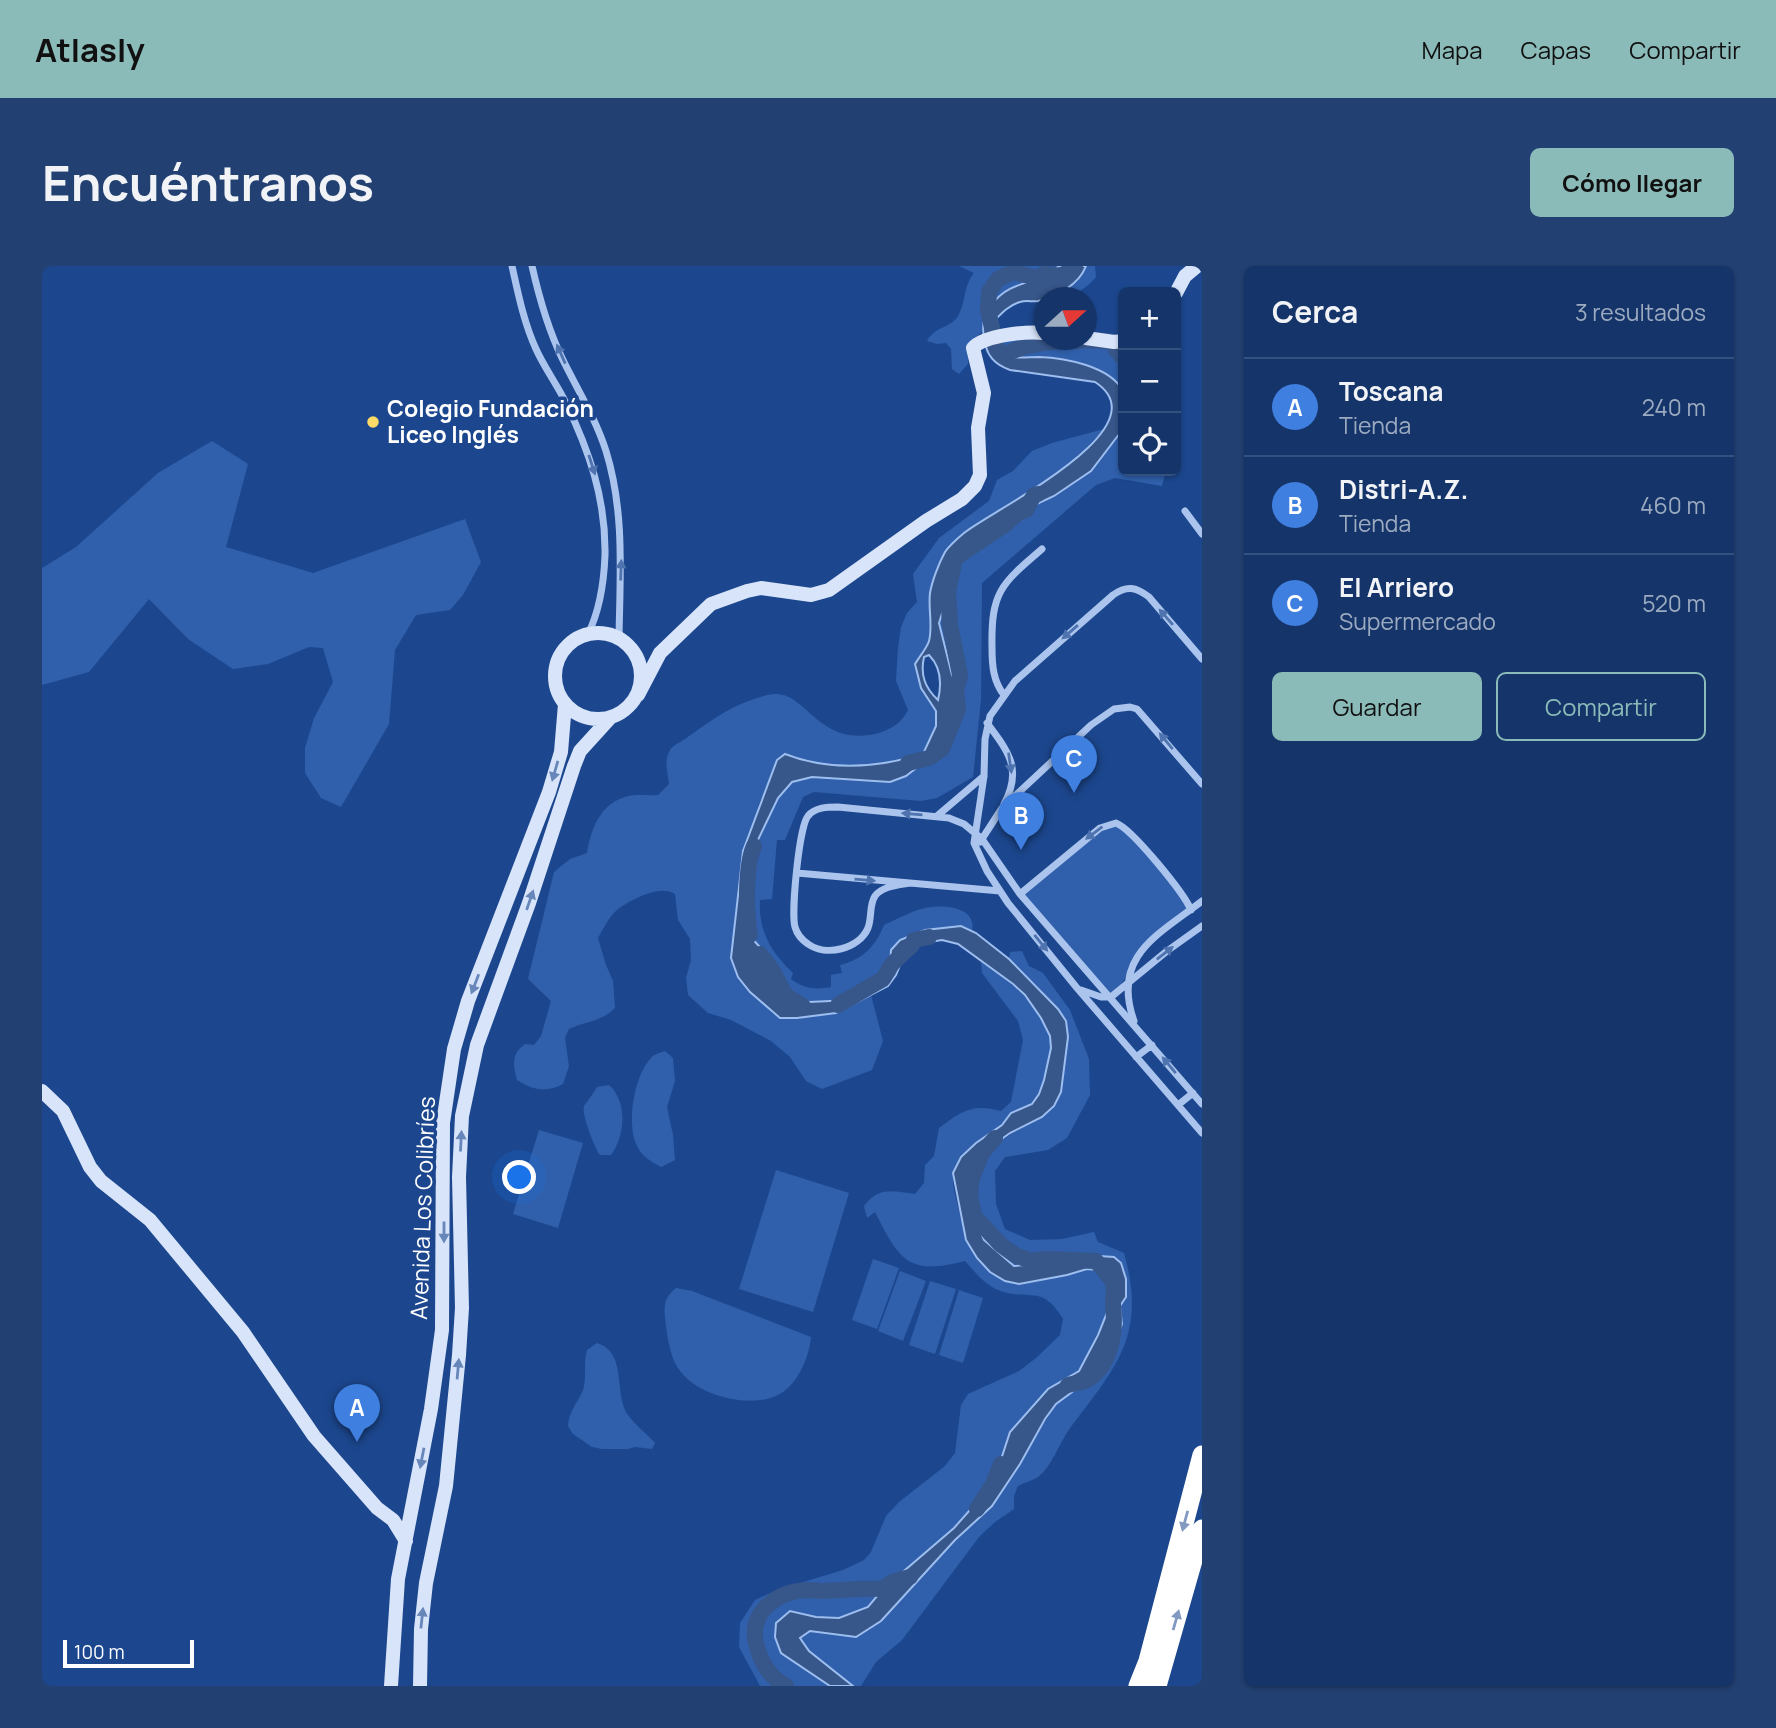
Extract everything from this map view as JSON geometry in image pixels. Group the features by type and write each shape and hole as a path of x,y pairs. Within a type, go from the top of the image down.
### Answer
{"highway":[{"path":"1138,1686 1148,1661 1202,1455"},
{"path":"1157,1686 1202,1529"}],"main road":[{"path":"1179,287 1185,276 1197,266"},
{"path":"638,695 642,681 641,666 635,653 619,638 609,634 588,634 576,638 559,656 555,681 565,704 585,718 610,718 621,713 638,695 660,653 711,604 761,588 811,595 829,590 926,521 962,499 975,486 980,475 978,428 984,393 973,348 977,343 1002,336 1034,334"},
{"path":"1097,339 1118,342"},
{"path":"635,653 660,653"},
{"name":"Avenida Los Colibríes","path":"391,1686 398,1579 431,1409 443,1317 443,1123 454,1049 468,1001 549,792 561,752 565,704"},
{"name":"Avenida Los Colibríes","path":"420,1686 421,1629 426,1583 446,1486 463,1308 459,1177 462,1116 477,1045 529,903 580,751 610,718"},
{"path":"42,1091 63,1111 90,1167 101,1181 150,1220 243,1332 314,1436 377,1508 393,1520 406,1541"},
{"path":"431,1409 454,1415"},
{"path":"393,1520 412,1507"}],"street":[{"path":"512,266 535,348 564,400 590,456 601,501 605,536 604,572 595,620 588,634"},
{"path":"533,266 553,336 592,413 608,459 616,493 621,542 619,638"},
{"path":"1185,511 1202,534"},
{"path":"1004,695 992,668 993,611 1008,579 1042,550"},
{"path":"1202,659 1149,597 1139,590 1122,588 1031,666 1004,695 987,723 979,836 975,847 1000,891 1020,918 1202,1133"},
{"path":"979,836 1002,808 1091,726 1114,709 1137,709 1202,784"},
{"path":"987,723 1011,756 1012,782 1002,808"},
{"path":"937,817 984,776"},
{"path":"909,884 886,889 874,897 865,933 842,949 822,950 804,941 795,927 793,912 804,822 808,816 820,809 838,807 949,818 964,824 979,836 1020,894 1202,1104"},
{"path":"1020,894 1100,828 1116,823 1124,827 1143,848 1185,897 1191,910"},
{"path":"797,873 1000,891"},
{"path":"1020,894 1020,918"},
{"path":"1135,1025 1129,1005 1131,971 1137,954 1202,901"},
{"path":"1077,988 1101,997 1111,997 1202,926"},
{"path":"1111,997 1131,971"},
{"path":"1136,1057 1152,1045"},
{"path":"1178,1105 1193,1093"}],"shaded area":[{"path":"959,266 1059,266 1040,278 1009,289 992,303 984,321 983,331 970,343 968,364 959,374 952,369 951,349 946,343 927,341 934,332 955,320 961,311 968,283 974,273"},
{"path":"1059,266 1086,266 1078,279 1068,287 1034,287 1034,301 1020,302 1005,310 993,322 994,346 1011,357 1061,359 1086,365 1108,375 1118,384 1118,436 1091,471 1054,496 1005,519 959,560 939,623 956,691 953,725 947,737 929,758 906,776 890,782 812,777 792,782 778,798 755,846 749,868 747,914 750,936 765,953 785,995 809,1002 851,1000 883,979 890,970 891,950 900,940 925,930 961,926 976,933 1009,959 1058,1009 1066,1021 1068,1037 1061,1092 1054,1106 1042,1117 1010,1133 982,1153 972,1164 970,1195 974,1216 984,1240 1014,1266 1051,1263 1085,1255 1114,1257 1121,1263 1126,1279 1126,1297 1120,1306 1122,1324 1104,1360 1087,1381 1056,1404 1045,1419 992,1506 955,1540 881,1621 856,1637 810,1631 800,1638 809,1651 853,1686 830,1686 781,1653 775,1637 776,1623 790,1611 816,1617 839,1618 868,1607 883,1589 954,1528 993,1484 1010,1432 1048,1389 1079,1371 1098,1335 1115,1293 1113,1282 1098,1270 1087,1269 1019,1284 1005,1281 990,1272 966,1240 953,1173 961,1157 976,1143 1002,1125 1011,1113 1032,1104 1044,1080 1051,1048 1050,1036 1041,1018 1025,995 1013,984 958,944 942,940 912,945 888,986 836,1013 780,1018 750,992 738,977 731,958 743,851 777,760 785,754 820,764 854,766 923,754 936,726 936,711 921,688 915,664 929,641 930,593 945,552 964,533 1066,466 1092,444 1108,422 1111,401 1095,382 1010,370 992,359 987,350 983,324 993,303 1009,290","holes":["929,655 940,676 938,700 930,691 923,675 924,657"]},
{"path":"1086,266 1095,266 1096,277 1085,287 1068,287 1078,281"},
{"path":"1002,336 1034,338 1034,350 1097,350 1097,343 1118,348 1118,385 1108,374 1085,364 1049,358 1008,357 993,343"},
{"path":"1104,429 1056,473 965,532 930,633 929,644 922,651 921,688 936,711 936,726 923,754 854,766 820,764 785,755 777,761 759,804 738,885 731,958 750,992 766,1004 773,1014 824,1014 848,1007 871,995 883,1041 872,1070 822,1089 806,1081 790,1057 771,1041 731,1020 708,1013 688,995 686,978 691,960 690,939 678,920 675,894 661,891 637,898 617,910 598,938 613,981 615,1008 599,1019 569,1029 565,1038 569,1066 563,1084 551,1089 540,1089 517,1080 515,1056 525,1044 534,1045 541,1036 551,1001 528,979 554,872 570,859 587,853 591,834 604,810 619,799 629,796 658,795 669,784 667,760 672,748 726,711 762,697 775,694 786,696 840,733 856,736 875,734 894,726 908,710 896,681 901,627 907,613 917,602 913,574 939,538 989,501 997,480 1013,471 1032,451"},
{"path":"1118,435 1118,476 1165,476 1162,486 1115,478 1096,485 982,583 981,700 973,777 937,798 921,801 814,792 803,797 785,840 777,840 772,899 760,900 761,921 772,949 793,973 791,979 810,988 831,987 831,975 842,973 840,965 855,960 867,951 884,925 913,912 939,907 960,910 970,918 972,931 961,926 925,930 900,940 891,950 890,970 883,979 851,1000 809,1002 785,995 765,953 750,936 747,914 749,868 755,846 778,798 792,782 812,777 890,782 939,746 953,725 956,691 939,623 959,560 1005,519 1054,496 1090,471"},
{"path":"212,441 248,464 226,547 313,573 465,519 481,562 463,595 450,610 416,615 395,650 389,724 341,807 321,798 305,773 305,748 314,718 333,682 323,648 309,647 268,664 233,669 188,639 149,599 89,672 42,685 42,568 76,547 158,473"},
{"path":"1108,824 1124,827 1191,910 1143,947 1131,971 1111,997 1020,894"},
{"path":"1022,951 1029,966 1043,973 1070,1010 1089,1059 1090,1095 1067,1138 1048,1150 1005,1157 995,1171 996,1204 1005,1229 1030,1240 1062,1239 1094,1232 1098,1242 1124,1253 1132,1306 1129,1328 1114,1367 1070,1428 1047,1468 1038,1477 1018,1486 1014,1496 1014,1509 979,1537 902,1640 876,1662 861,1686 853,1686 809,1651 799,1638 810,1631 856,1637 905,1593 955,1540 992,1506 1056,1404 1087,1381 1104,1360 1122,1324 1120,1306 1126,1279 1085,1255 1051,1263 1015,1266 984,1240 974,1216 970,1195 972,1164 982,1153 1054,1106 1061,1092 1068,1037 1058,1009 1009,959 1010,952"},
{"path":"981,962 1015,987 1036,1008 1044,1020 1051,1046 1044,1081 1036,1099 1010,1115 1000,1127 962,1156 954,1170 955,1194 967,1238 981,1262 1005,1281 1094,1270 1105,1275 1112,1284 1112,1303 1079,1371 1048,1389 1010,1432 993,1484 954,1528 883,1589 868,1607 839,1618 816,1617 790,1611 781,1653 830,1686 760,1686 739,1647 740,1623 755,1600 777,1590 843,1570 864,1560 871,1552 886,1516 899,1502 945,1466 955,1453 961,1405 968,1394 1019,1371 1060,1335 1063,1319 1048,1301 1041,1297 998,1290 984,1281 965,1261 930,1266 918,1265 908,1260 891,1242 875,1212 867,1218 864,1206 875,1195 887,1191 915,1194 924,1183 925,1165 934,1156 939,1128 947,1122 975,1108 1001,1111 1011,1102 1023,1040 1018,1021 982,973"},
{"path":"665,1051 673,1058 675,1081 667,1107 675,1160 661,1167 639,1150 634,1137 632,1113 636,1088 645,1066 651,1058"},
{"path":"609,1085 622,1110 622,1129 611,1155 600,1155 586,1123 584,1106 597,1087"},
{"path":"539,1130 583,1143 558,1228 513,1214"},
{"path":"776,1170 849,1193 813,1312 739,1289"},
{"path":"873,1259 899,1268 877,1329 852,1320"},
{"path":"900,1271 926,1281 903,1341 878,1331"},
{"path":"930,1281 956,1289 935,1354 909,1345"},
{"path":"676,1288 692,1291 811,1337 805,1363 796,1379 776,1396 752,1401 725,1398 700,1388 689,1380 675,1362 667,1332 665,1305 668,1296"},
{"path":"959,1290 983,1298 963,1363 939,1355"},
{"path":"597,1343 613,1355 624,1406 631,1419 655,1443 652,1449 592,1447 573,1434 568,1426 583,1390 587,1350"}],"waterway":[{"path":"1075,266 1062,276 1045,274 1037,278 1013,272 998,279 989,292 988,310 997,350 1006,354 1044,343 1102,341 1114,342 1118,352"},
{"path":"908,763 929,758 942,749 958,709 956,691 960,675 950,625 948,592 955,558 1026,510 1034,495 1038,494"},
{"path":"750,935 747,890 754,846"},
{"path":"838,1005 883,979 892,964 914,940 929,937"},
{"path":"760,954 773,971 785,995 803,1006"},
{"path":"995,1138 982,1153 972,1178 970,1195 974,1216 1001,1245 1015,1255 1031,1261 1096,1261 1113,1283 1114,1325 1107,1355 1103,1364 1089,1379 1068,1385"},
{"path":"977,1509 993,1484 1001,1464"},
{"path":"786,1686 766,1668 756,1643 757,1621 768,1605 797,1591 883,1589 892,1582 910,1577"}],"place":[{"name":"Colegio Fundación Liceo Inglés","path":"373,422"},
{"name":"El Arriero","path":"1074,793"},
{"name":"Distri-A.Z.","path":"1021,850"},
{"name":"Toscana","path":"357,1442"}]}
